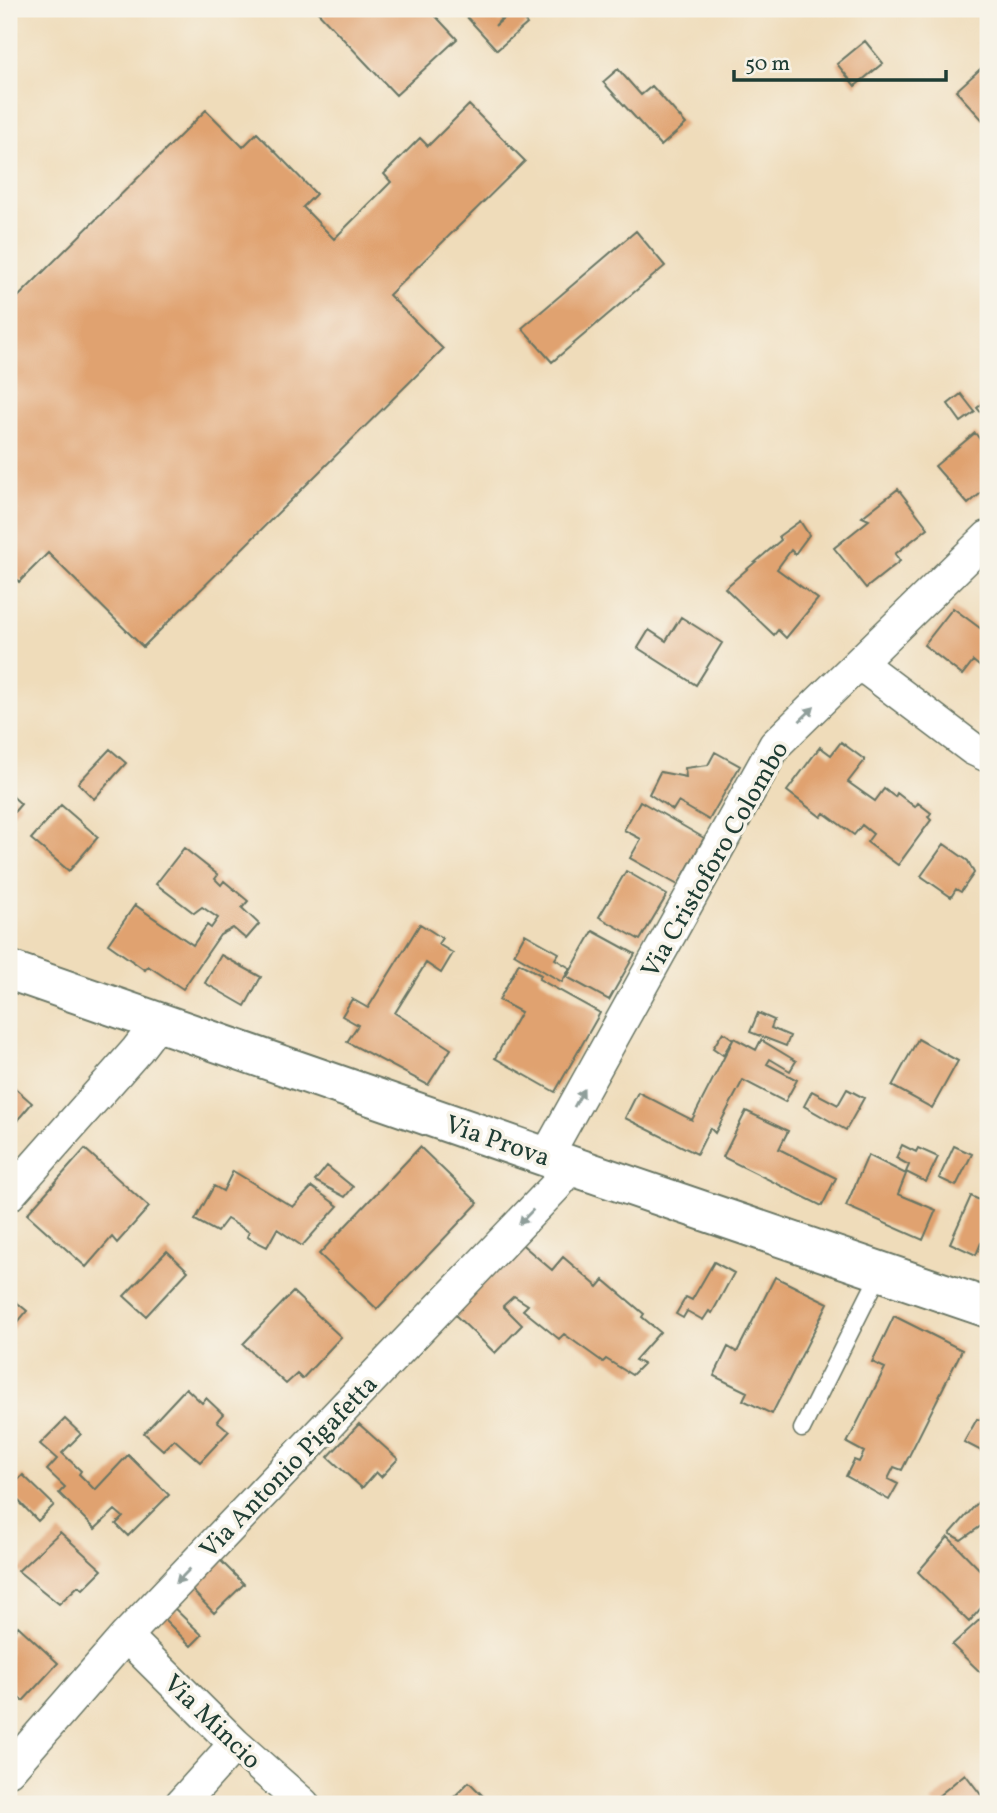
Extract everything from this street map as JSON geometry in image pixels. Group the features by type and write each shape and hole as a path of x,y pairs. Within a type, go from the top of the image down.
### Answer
{"main road":[{"name":"Via Prova","path":"9,970 988,1307"}],"street":[{"name":"Via Cristoforo Colombo","path":"559,1161 775,745 988,537"},
{"path":"859,663 983,759"},
{"path":"9,1195 137,1050 155,1020"},
{"name":"Via Antonio Pigafetta","path":"9,1770 126,1636 555,1187 559,1161"},
{"name":"Via Mincio","path":"126,1636 235,1744 303,1804"},
{"path":"181,1804 235,1744"}],"lane":[{"path":"802,1429 881,1271"}],"building":[{"path":"315,9 429,9 457,39 396,95"},
{"path":"471,9 491,9 501,19 495,26 515,9 527,24 497,50 465,15"},
{"path":"865,41 883,63 855,86 837,64"},
{"path":"988,62 988,126 956,91"},
{"path":"618,69 641,95 652,86 686,124 661,146 603,82"},
{"path":"469,105 525,161 389,295 443,349 143,647 48,553 19,582 9,572 9,306 206,110 243,147 257,133 316,194 303,207 334,239 391,182 384,174 420,138 428,146"},
{"path":"636,231 665,266 552,362 522,328"},
{"path":"961,394 975,412 961,422 948,404"},
{"path":"988,399 988,421 977,408"},
{"path":"975,433 983,443 988,439 988,487 968,504 935,466"},
{"path":"898,489 928,528 895,554 900,561 866,588 834,548 869,520 862,517"},
{"path":"800,521 809,535 795,554 791,550 777,569 818,599 786,638 778,630 774,635 725,588 781,540 779,536"},
{"path":"953,608 988,634 988,673 973,661 962,675 924,645"},
{"path":"681,617 722,643 696,685 638,648 649,630 666,641"},
{"path":"841,742 865,760 848,782 875,801 884,789 895,797 897,793 915,807 918,803 931,813 928,817 931,820 898,865 867,842 873,834 862,825 854,835 824,813 821,817 787,791 820,747 831,755"},
{"path":"110,749 126,763 94,799 78,783"},
{"path":"715,752 740,766 709,820 678,802 673,810 649,794 660,772 686,777 685,768 708,765"},
{"path":"9,793 21,804 9,818"},
{"path":"640,801 704,838 678,885 630,858 641,839 624,830"},
{"path":"61,805 98,837 69,871 31,839"},
{"path":"944,844 968,861 974,873 961,892 956,889 951,897 921,876"},
{"path":"184,848 218,875 215,879 221,885 224,881 248,901 242,908 259,924 246,939 233,928 220,935 183,989 148,966 145,970 108,944 135,905 193,945 207,925 211,928 218,918 202,907 194,913 156,884"},
{"path":"626,871 667,895 640,940 599,917"},
{"path":"420,924 442,938 438,944 453,953 441,973 426,963 395,1013 451,1049 428,1085 347,1042 358,1025 342,1016 352,999 368,1008"},
{"path":"593,931 635,954 609,1000 567,977"},
{"path":"525,934 559,953 555,959 570,968 562,982 514,954"},
{"path":"221,955 261,977 245,1006 205,983"},
{"path":"519,963 541,975 539,979 600,1013 555,1092 495,1058 521,1012 499,1000"},
{"path":"758,1013 774,1020 771,1028 790,1036 786,1046 750,1032"},
{"path":"723,1032 733,1039 723,1055 713,1048"},
{"path":"734,1038 756,1050 761,1040 796,1061 790,1071 770,1059 767,1064 797,1080 785,1102 743,1080 715,1133 710,1128 697,1154 625,1118 638,1092 692,1120"},
{"path":"918,1039 958,1061 932,1108 892,1086"},
{"path":"9,1083 32,1103 9,1130"},
{"path":"847,1089 864,1098 846,1130 804,1106 812,1091 838,1105"},
{"path":"746,1111 788,1131 779,1149 836,1178 822,1206 723,1157"},
{"path":"902,1145 916,1152 918,1148 938,1157 926,1182 906,1172 909,1165 896,1158"},
{"path":"954,1146 972,1154 956,1186 939,1178"},
{"path":"420,1147 478,1203 377,1309 319,1254"},
{"path":"85,1149 149,1207 117,1243 112,1237 86,1267 27,1214"},
{"path":"868,1155 906,1174 898,1194 936,1210 923,1240 846,1206"},
{"path":"327,1166 353,1187 345,1197 315,1181"},
{"path":"233,1171 293,1207 312,1187 338,1206 302,1246 277,1229 267,1247 247,1237 249,1232 227,1219 217,1232 195,1220 214,1186 223,1191"},
{"path":"971,1196 988,1204 988,1247 981,1243 976,1255 950,1243"},
{"path":"518,1241 552,1270 563,1257 598,1287 604,1280 644,1314 642,1317 660,1332 635,1360 643,1364 632,1375 606,1359 603,1362 564,1334 559,1339 523,1310 528,1305 514,1296 503,1306 522,1325 495,1353 452,1312"},
{"path":"167,1251 188,1271 146,1316 124,1296"},
{"path":"714,1262 734,1273 712,1313 709,1311 703,1320 687,1311 683,1318 676,1314 686,1297 692,1300"},
{"path":"775,1277 828,1303 772,1414 743,1400 747,1392 714,1376 728,1347 737,1352"},
{"path":"293,1292 341,1337 302,1379 297,1374 286,1384 243,1344"},
{"path":"9,1296 27,1311 9,1333"},
{"path":"894,1316 962,1350 902,1470 894,1467 888,1479 898,1484 889,1500 846,1476 854,1460 859,1462 864,1452 847,1443 885,1368 872,1362"},
{"path":"186,1388 202,1403 206,1398 223,1414 217,1421 229,1431 200,1462 174,1439 163,1450 144,1433"},
{"path":"988,1405 988,1452 987,1454 964,1442"},
{"path":"65,1419 81,1434 62,1453 81,1471 79,1474 95,1490 128,1455 169,1495 128,1536 116,1524 123,1517 115,1510 95,1529 59,1493 65,1487 47,1470 57,1459 40,1444"},
{"path":"359,1424 398,1459 381,1477 376,1472 362,1488 328,1457"},
{"path":"23,1475 54,1505 38,1521 9,1491"},
{"path":"988,1491 988,1521 961,1540 950,1534"},
{"path":"60,1532 102,1570 83,1589 78,1586 59,1604 18,1571"},
{"path":"948,1537 988,1578 988,1600 969,1622 918,1572"},
{"path":"215,1555 244,1584 214,1613 186,1584"},
{"path":"170,1604 202,1635 191,1646 160,1615"},
{"path":"988,1612 988,1665 980,1672 952,1645"},
{"path":"18,1626 58,1663 23,1701 9,1689 9,1637"},
{"path":"965,1774 988,1804 931,1802"},
{"path":"469,1782 491,1804 453,1804 450,1801"},
{"path":"509,1797 516,1804 502,1804"}]}
